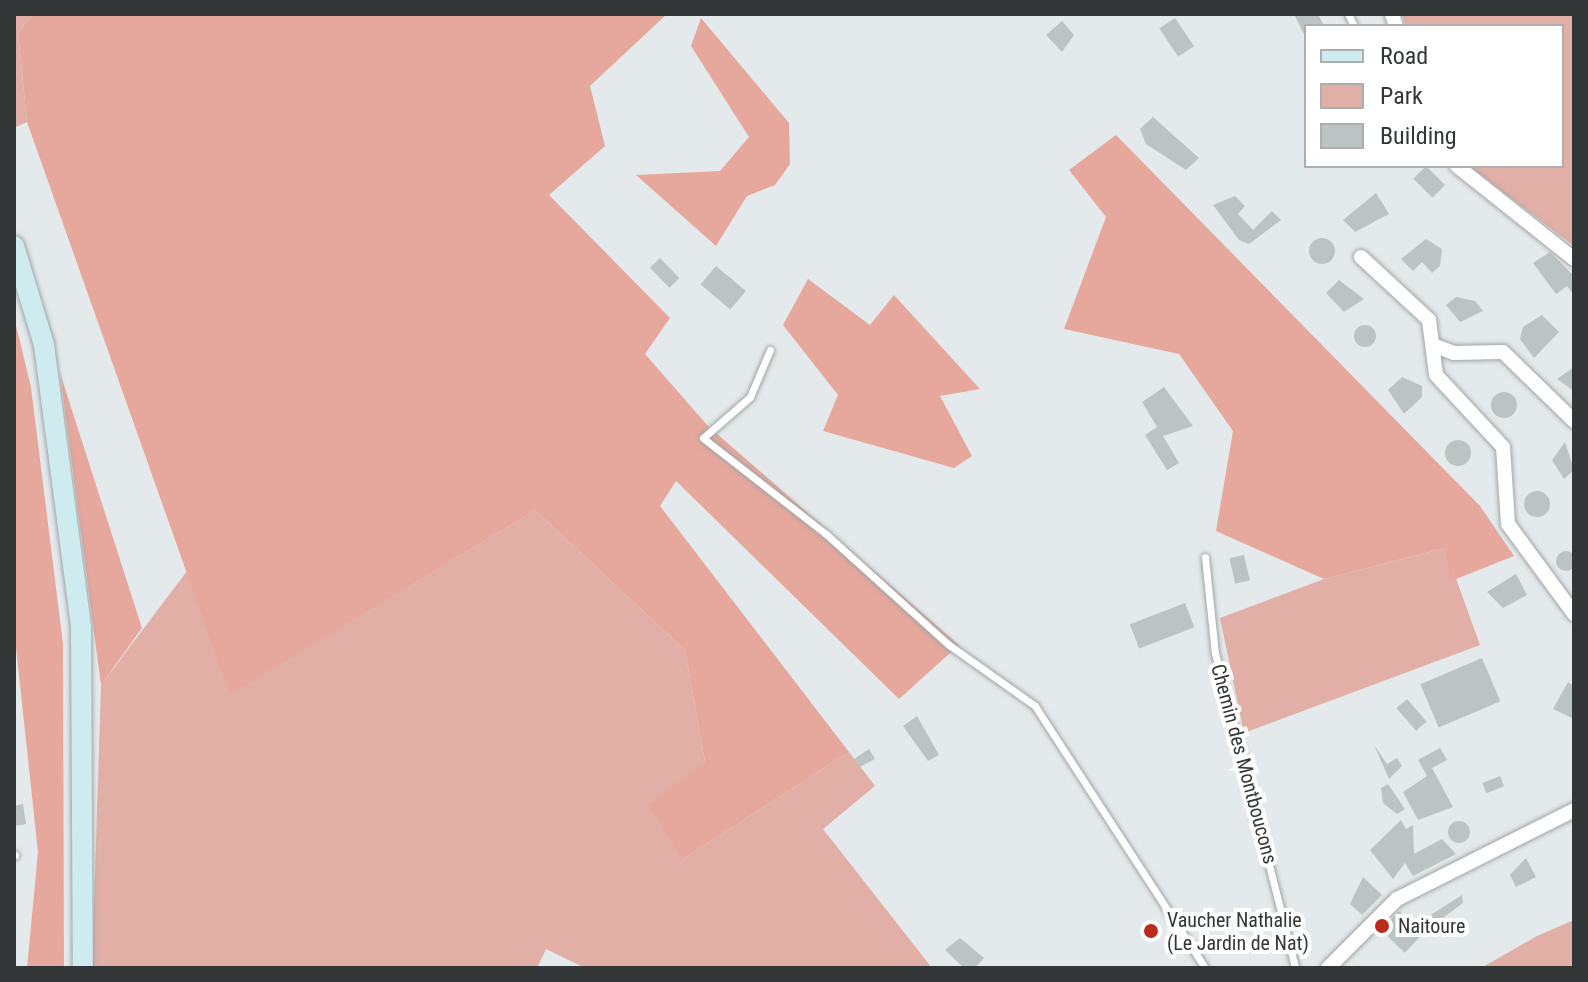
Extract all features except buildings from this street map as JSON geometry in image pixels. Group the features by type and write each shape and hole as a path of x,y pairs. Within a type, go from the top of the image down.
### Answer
{"main road":[{"path":"14,246 44,345 81,627 83,968"}],"street":[{"path":"1460,168 1574,259"},
{"path":"1361,257 1429,320 1436,375 1503,447 1508,524 1574,614"},
{"path":"1433,345 1454,353 1503,352 1574,421"},
{"path":"1328,968 1397,899 1574,810"}],"lane":[{"path":"770,350 750,397 703,438 826,534 949,645 1035,706 1205,968"},
{"name":"Chemin des Montboucons","path":"1205,557 1215,653 1295,968"}],"green space":[{"path":"14,14 34,14 18,32 27,122 14,128"},
{"path":"1402,14 1574,14 1574,246 1472,168 1564,168 1564,24 1405,24"},
{"path":"535,510 685,650 705,762 683,859 849,752 875,786 823,829 932,968 585,968 546,949 537,968 92,968 101,685 187,571 231,694"},
{"path":"1445,548 1480,645 1244,733 1220,618 1324,579"},
{"path":"1574,920 1574,968 1481,968 1537,936"}],"shaded area":[{"path":"34,14 667,14 590,86 605,146 549,195 670,318 645,354 708,426 959,645 899,699 676,481 660,506 849,752 683,859 648,805 705,762 685,650 535,510 230,695 27,122 18,32"},
{"path":"701,18 789,123 790,164 775,185 747,196 716,246 636,175 720,171 749,137 691,46"},
{"path":"1116,135 1480,506 1514,556 1451,581 1445,548 1324,579 1216,531 1233,431 1179,354 1064,329 1106,217 1069,170"},
{"path":"808,279 870,325 894,295 980,389 940,396 972,456 954,468 823,431 838,395 783,325"},
{"path":"14,317 31,387 63,644 64,968 27,968 38,852 14,629"},
{"path":"60,373 142,628 101,685"}],"place":[{"name":"Naitoure","path":"1382,926"},
{"name":"Vaucher Nathalie (Le Jardin de Nat)","path":"1151,931"}]}
